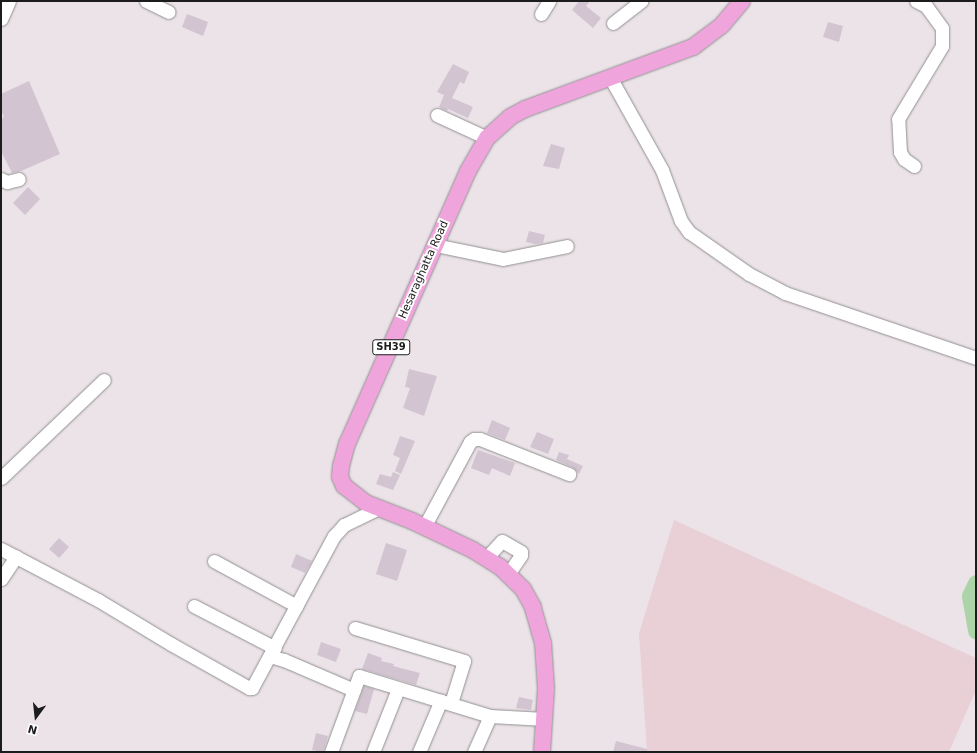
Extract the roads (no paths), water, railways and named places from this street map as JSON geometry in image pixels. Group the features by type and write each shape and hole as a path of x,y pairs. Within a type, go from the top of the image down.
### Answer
{"main road":[{"name":"Hesaraghatta Road","path":"542,752 545,719 545,673 543,644 533,607 523,589 508,574 486,558 424,527 366,503 344,486 340,477 341,466 347,444 474,159 486,138 510,117 693,48 722,25 742,1"}],"street":[{"path":"1,19 9,1"},
{"path":"146,1 169,12"},
{"path":"541,14 549,1"},
{"path":"613,23 641,1"},
{"path":"914,166 904,159 900,152 898,119 942,46 942,28 926,6 916,1"},
{"path":"611,78 662,170 681,221 689,232 749,274 785,293 976,358"},
{"path":"437,115 486,138"},
{"path":"1,179 7,182 19,179"},
{"path":"435,245 503,259 567,246"},
{"path":"1,478 104,380"},
{"path":"424,527 470,442 474,439 480,439 569,474"},
{"path":"1,549 98,600 249,688 255,686 334,536 344,525 379,508"},
{"path":"486,558 502,541 521,552 521,555 508,574"},
{"path":"1,579 16,556"},
{"path":"214,561 297,606"},
{"path":"194,606 273,652 284,660 354,690"},
{"path":"355,628 464,661 446,702 419,752"},
{"path":"331,752 359,676 490,716 545,719"},
{"path":"373,752 398,689"},
{"path":"474,752 490,716"}],"waterway":[{"path":"976,583 970,596 976,630"}]}
